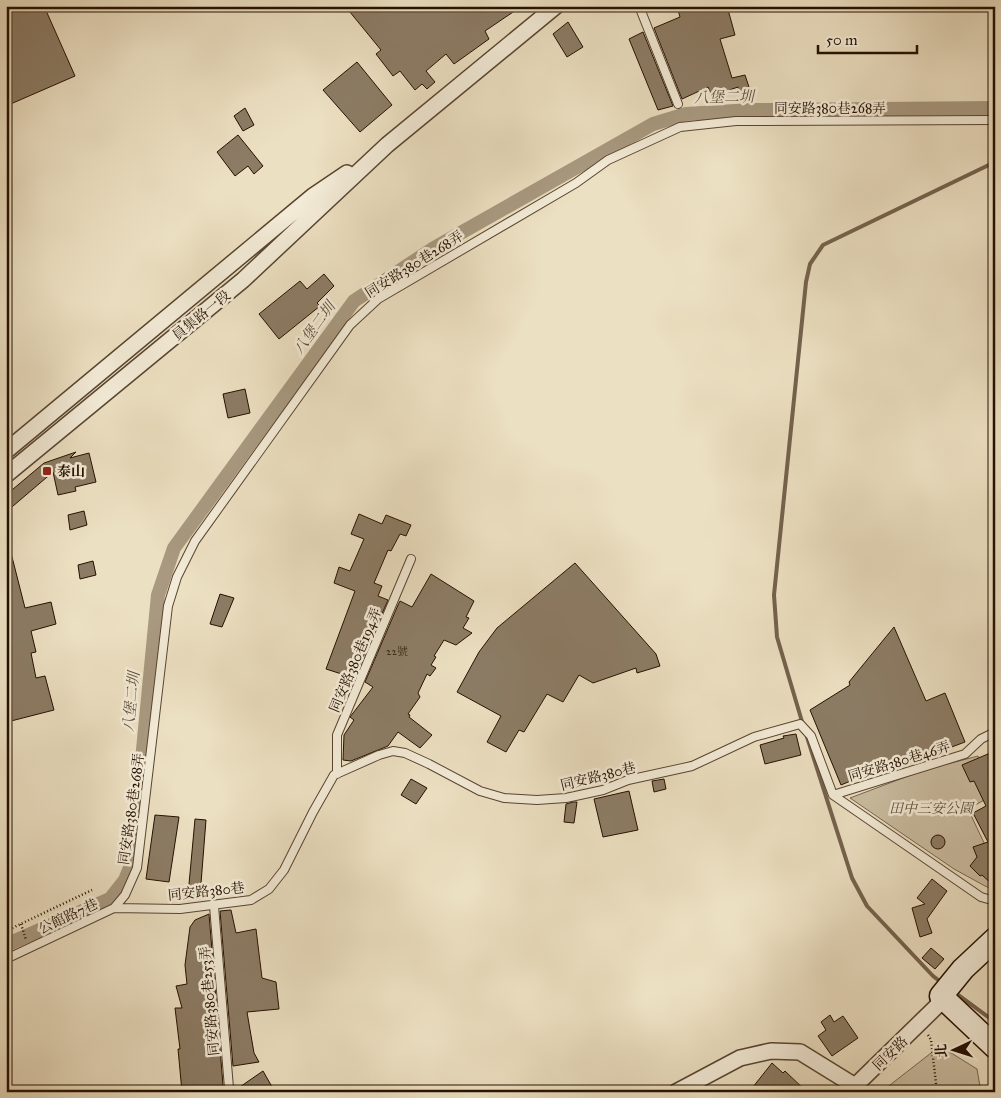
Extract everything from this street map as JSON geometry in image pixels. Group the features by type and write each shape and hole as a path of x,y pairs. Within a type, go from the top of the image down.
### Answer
{"street":[{"name":"員集路一段","path":"6,475 243,280 387,145 556,6"},
{"name":"員集路一段","path":"6,451 313,196 387,145"},
{"name":"同安路","path":"676,1092 740,1058 771,1051 800,1052 855,1086 937,1006 941,996 963,969 995,939"},
{"path":"941,996 995,1047"}],"lane":[{"path":"639,6 678,104"},
{"name":"同安路380巷268弄","path":"114,908 125,895 137,868 168,606 177,577 195,541 350,325 363,311 378,299 576,183 608,160 680,127 736,122 995,120"},
{"name":"同安路380巷194弄","path":"337,774 338,735 411,559"},
{"name":"同安路380巷","path":"114,908 180,909 251,900 269,889 284,870 334,775 379,755 393,751 430,764 480,791 504,798 537,800 566,798 603,790 628,780 692,766 754,737 800,724 811,736 833,795"},
{"name":"同安路380巷46弄","path":"833,795 965,754 980,739 995,732"},
{"path":"833,795 981,897 995,901"},
{"name":"同安路380巷253弄","path":"214,906 229,1088 224,1092"},
{"name":"公館路7巷","path":"6,959 114,908"}],"path":[{"path":"6,931 92,890"},
{"path":"21,924 29,948"},
{"path":"920,1023 931,1040 937,1092"}],"green space":[{"name":"田中三安公園","path":"978,756 995,789 995,794 968,809 995,866 995,890 954,869 850,798 924,770"},
{"path":"940,1046 977,1069 981,1092 881,1092"}],"building":[{"path":"6,6 44,6 75,76 6,106"},
{"path":"345,6 522,6 485,31 489,39 454,64 446,54 426,71 435,82 427,89 422,84 415,90 400,71 393,76 376,54 381,50"},
{"path":"677,6 727,6 735,35 720,39 732,78 745,75 751,93 739,94 738,87 712,96 708,87 682,99 654,28 680,17"},
{"path":"568,22 583,47 567,57 553,34"},
{"path":"643,32 673,106 658,110 629,39"},
{"path":"357,62 392,105 360,132 323,90"},
{"path":"245,108 254,125 243,131 234,116"},
{"path":"238,135 263,166 254,174 248,166 235,176 217,152"},
{"path":"324,274 334,286 317,303 320,306 279,339 259,314 300,281 307,289"},
{"path":"245,389 250,413 228,418 223,394"},
{"path":"76,452 70,458 89,453 96,482 75,487 76,491 58,495 53,472 6,512 6,495 44,463"},
{"path":"84,511 87,525 70,530 68,515"},
{"path":"359,514 382,524 386,515 411,525 406,536 400,534 391,551 388,550 374,583 382,586 378,596 388,600 354,678 326,669 355,591 334,583 339,567 350,571 364,539 351,534"},
{"path":"6,549 10,549 25,608 51,602 56,624 31,631 36,652 31,653 36,678 45,676 54,710 11,721 6,713"},
{"path":"93,561 96,575 80,579 78,565"},
{"path":"575,563 656,654 660,666 637,673 636,668 593,683 579,675 563,702 547,694 524,732 519,730 506,752 487,742 501,716 457,692 479,652 497,628"},
{"path":"431,574 474,601 466,617 469,618 463,628 472,633 456,645 444,640 431,665 436,668 430,676 427,674 418,693 420,697 408,714 410,715 409,717 432,735 420,748 398,732 388,746 351,761 343,760 344,735 354,720 350,717 373,687 365,682 398,605 400,601 412,607"},
{"path":"220,594 234,598 222,627 210,624"},
{"path":"894,627 926,701 945,693 965,742 925,757 922,751 841,785 810,710 850,685 849,682"},
{"path":"796,734 801,755 765,764 760,745 784,738 783,736"},
{"path":"995,751 995,887 970,866 977,857 973,847 988,842 973,813 986,806 974,781 970,782 962,765"},
{"path":"411,779 427,788 416,804 401,795"},
{"path":"664,779 666,789 654,792 652,781"},
{"path":"629,791 638,830 603,837 594,799"},
{"path":"577,802 574,823 564,822 566,804"},
{"path":"155,815 179,817 169,882 146,879"},
{"path":"195,819 206,820 200,896 188,895"},
{"path":"938,835 943,837 945,842 943,847 938,849 933,847 931,842 933,837"},
{"path":"932,879 947,891 927,919 932,933 920,937 912,908 925,904 917,898"},
{"path":"231,910 236,933 256,929 262,978 276,982 279,1009 247,1012 254,1053 259,1062 233,1066 220,911"},
{"path":"209,914 223,1085 218,1092 182,1092 178,1049 180,1049 175,1008 182,1008 176,986 187,984 185,965 190,927 195,920"},
{"path":"931,948 944,959 935,969 922,958"},
{"path":"830,1015 834,1022 843,1016 858,1038 832,1056 818,1036 826,1030 821,1022"},
{"path":"772,1063 783,1073 785,1071 807,1092 749,1092"},
{"path":"263,1071 275,1092 233,1092 234,1091"}],"waterway":[{"name":"八堡二圳","path":"6,945 110,899 125,880 132,863 158,595 174,548 354,301 434,248 653,124 686,114 752,110 995,108"},
{"path":"803,725 777,637 774,595 806,282 810,264 823,245 995,162"},
{"path":"806,734 852,878 867,906 933,976 942,983"},
{"path":"953,991 995,1022"}],"place":[{"name":"泰山","path":"47,471"}]}
